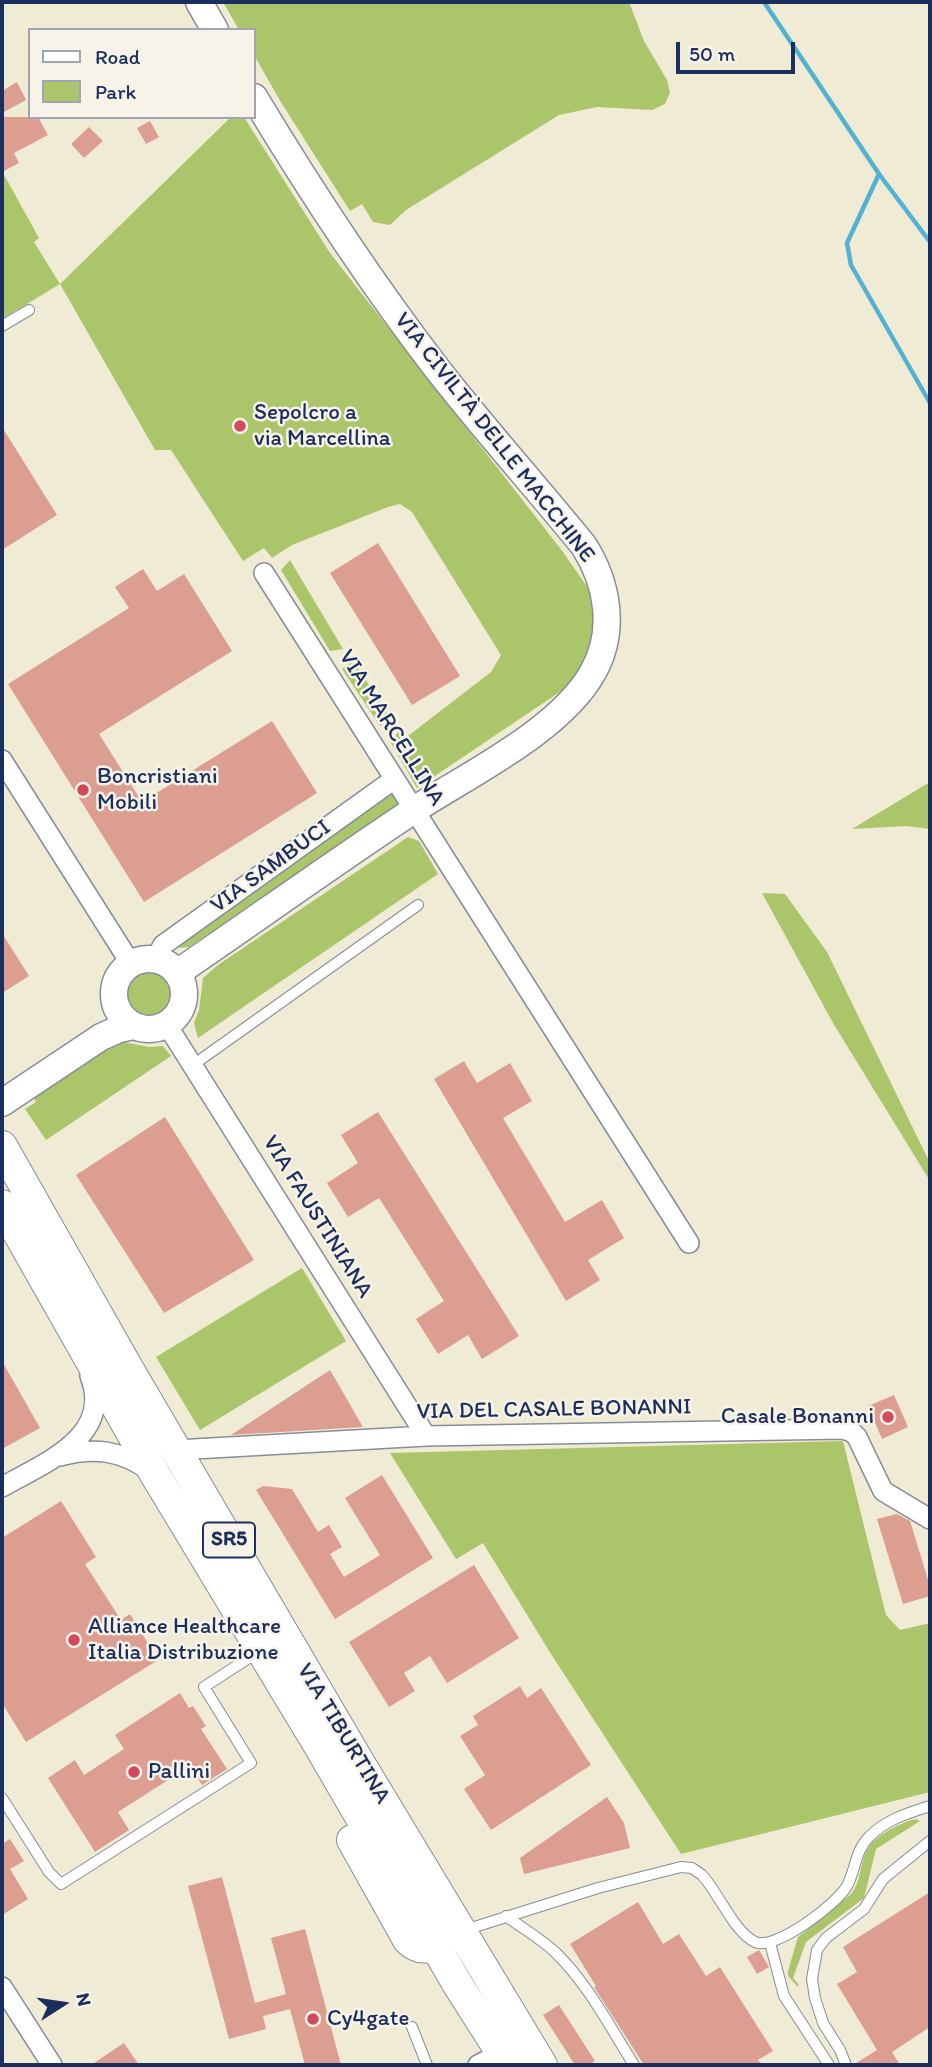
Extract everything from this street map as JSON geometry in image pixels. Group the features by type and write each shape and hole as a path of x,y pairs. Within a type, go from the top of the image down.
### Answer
{"main road":[{"name":"VIA TIBURTINA","path":"2,1146 176,1450 542,2065"},
{"name":"VIA TIBURTINA","path":"2,1205 156,1476 319,1746 332,1795 344,1826 405,1936 418,1948 435,1945"},
{"path":"462,1931 435,1945 496,2061"}],"street":[{"path":"199,2 214,28"},
{"name":"VIA CIVILTÀ DELLE MACCHINE","path":"256,100 387,300 465,405 584,546 604,589 607,617 602,651 592,674 569,705 532,735 414,810"},
{"name":"VIA MARCELLINA","path":"264,573 689,1243"},
{"path":"2,760 155,966 184,992 179,1012 167,1025 155,1029 134,1026 101,1037 2,1103"},
{"name":"VIA SAMBUCI","path":"155,966 163,945 393,780"},
{"name":"VIA SAMBUCI","path":"155,966 414,810"},
{"path":"2,1084 95,1021 105,1011 114,995 118,977 155,966"},
{"path":"114,995 120,1014 134,1026"},
{"name":"VIA FAUSTINIANA","path":"167,1025 426,1436"},
{"path":"2,1487 55,1457 86,1430 93,1420 97,1404 95,1388 69,1323"},
{"name":"VIA DEL CASALE BONANNI","path":"176,1450 426,1436 843,1429 857,1437 883,1491 930,1519"},
{"path":"55,1457 85,1450 111,1452 130,1459 156,1476"},
{"path":"2,1987 52,2065"}],"lane":[{"path":"2,326 29,310"},
{"path":"193,1065 418,905"},
{"path":"2,1798 49,1872 61,1884 251,1763 204,1687 261,1650"},
{"path":"462,1931 668,1868 687,1867 706,1879 749,1938 762,1944 770,1943 790,1934 842,1893 858,1852 874,1833 903,1815 930,1806"},
{"path":"846,2065 823,2022 815,1998 812,1979 817,1950 826,1938 864,1909 883,1880 930,1841"},
{"path":"506,1916 552,1950 572,1971 596,2003 634,2065"},
{"path":"770,1943 784,1996 829,2065"},
{"path":"412,2027 427,2065"}],"green space":[{"path":"223,2 629,2 644,41 667,80 670,93 665,104 652,110 597,107 559,115 406,210 390,225 373,222 362,204 350,211 256,58 256,28 238,28"},
{"path":"229,119 245,119 330,253 563,552 588,588 595,622 591,650 573,683 417,788 391,743 398,732 402,737 408,736 491,672 501,655 412,512 400,504 388,507 292,545 272,558 264,548 243,561 171,450 155,450 60,284"},
{"path":"2,171 39,238 34,242 60,284 2,319"},
{"path":"290,560 343,649 330,651 281,570"},
{"path":"353,660 392,721 380,726 342,669"},
{"path":"930,782 930,829 907,826 852,829"},
{"path":"394,791 399,802 391,811 189,947 178,948 229,906"},
{"path":"408,837 419,841 438,874 198,1038 194,1023 199,1010 203,978 218,965"},
{"path":"762,893 785,894 827,952 930,1163 930,1181 833,1023"},
{"path":"149,973 164,979 170,994 164,1009 149,1015 134,1009 128,994 134,979"},
{"path":"114,1040 149,1047 163,1046 171,1056 46,1140 25,1109 36,1102 33,1096"},
{"path":"302,1268 346,1341 200,1430 156,1357"},
{"path":"843,1441 886,1615 900,1630 930,1623 930,1792 681,1854 551,1654 483,1543 456,1559 390,1453"},
{"path":"916,1819 920,1821 876,1849 864,1898 806,1942 793,1978 799,1985 797,1986 788,1976 788,1971 798,1937 852,1893 858,1882 866,1852 873,1842 891,1829"}],"building":[{"path":"17,82 26,100 2,113 2,91"},
{"path":"2,117 39,119 48,135 14,153 19,163 2,172"},
{"path":"150,121 159,137 146,144 137,128"},
{"path":"89,127 103,141 84,158 71,144"},
{"path":"2,427 57,515 2,550"},
{"path":"378,543 460,676 412,705 330,573"},
{"path":"143,569 157,591 184,574 232,651 99,734 142,802 272,721 317,793 144,902 8,684 129,608 115,587"},
{"path":"2,933 29,976 2,993"},
{"path":"464,1061 477,1083 510,1063 532,1101 503,1118 565,1222 602,1200 624,1238 588,1260 600,1280 566,1301 434,1079"},
{"path":"378,1112 519,1336 482,1359 468,1335 438,1354 416,1319 444,1301 379,1198 348,1217 327,1183 358,1163 341,1135"},
{"path":"165,1117 254,1260 164,1313 76,1175"},
{"path":"2,1361 40,1428 2,1449"},
{"path":"330,1370 363,1427 231,1435"},
{"name":"Casale Bonanni","path":"894,1395 908,1427 882,1439 868,1406"},
{"path":"382,1475 433,1558 335,1619 256,1490 263,1486 292,1489 318,1532 329,1525 342,1547 330,1554 344,1577 380,1555 345,1498"},
{"name":"Alliance Healthcare Italia Distribuzione","path":"61,1501 96,1557 85,1564 121,1620 130,1614 158,1660 26,1742 2,1703 2,1538"},
{"path":"897,1514 910,1521 930,1586 930,1596 903,1604 877,1519"},
{"path":"474,1565 519,1638 447,1683 430,1656 404,1673 415,1691 389,1707 349,1642"},
{"path":"520,1686 527,1698 541,1688 591,1765 491,1830 464,1789 485,1775 460,1736 478,1725 473,1716"},
{"name":"Pallini","path":"180,1693 189,1708 193,1706 206,1726 201,1729 227,1769 202,1785 190,1766 118,1812 129,1830 95,1852 48,1778 75,1760 84,1775 124,1749 115,1735"},
{"path":"607,1797 624,1823 630,1848 524,1874 520,1858"},
{"path":"10,1839 24,1861 10,1869 28,1899 2,1915 2,1844"},
{"path":"222,1877 255,2003 286,1994 271,1938 305,1929 341,2065 305,2065 290,2009 263,2016 266,2029 229,2039 188,1886"},
{"path":"930,1892 930,2027 892,2052 900,2065 853,2065 877,2050 837,1984 857,1972 843,1947"},
{"path":"638,1902 663,1944 679,1934 706,1976 720,1967 773,2051 758,2060 762,2065 644,2065 570,1944"},
{"path":"759,1950 769,1967 757,1974 747,1957"},
{"path":"559,2005 595,2061 588,2065 575,2065 543,2015"},
{"path":"124,2043 139,2065 91,2065"}],"waterway":[{"path":"764,2 879,174 930,242"},
{"path":"879,174 847,243 851,265 930,403"}],"place":[{"name":"Sepolcro a via Marcellina","path":"240,426"},
{"name":"Boncristiani Mobili","path":"83,790"},
{"name":"Casale Bonanni","path":"888,1417"},
{"name":"Alliance Healthcare Italia Distribuzione","path":"74,1640"},
{"name":"Pallini","path":"134,1772"},
{"name":"Cy4gate","path":"313,2019"}]}
